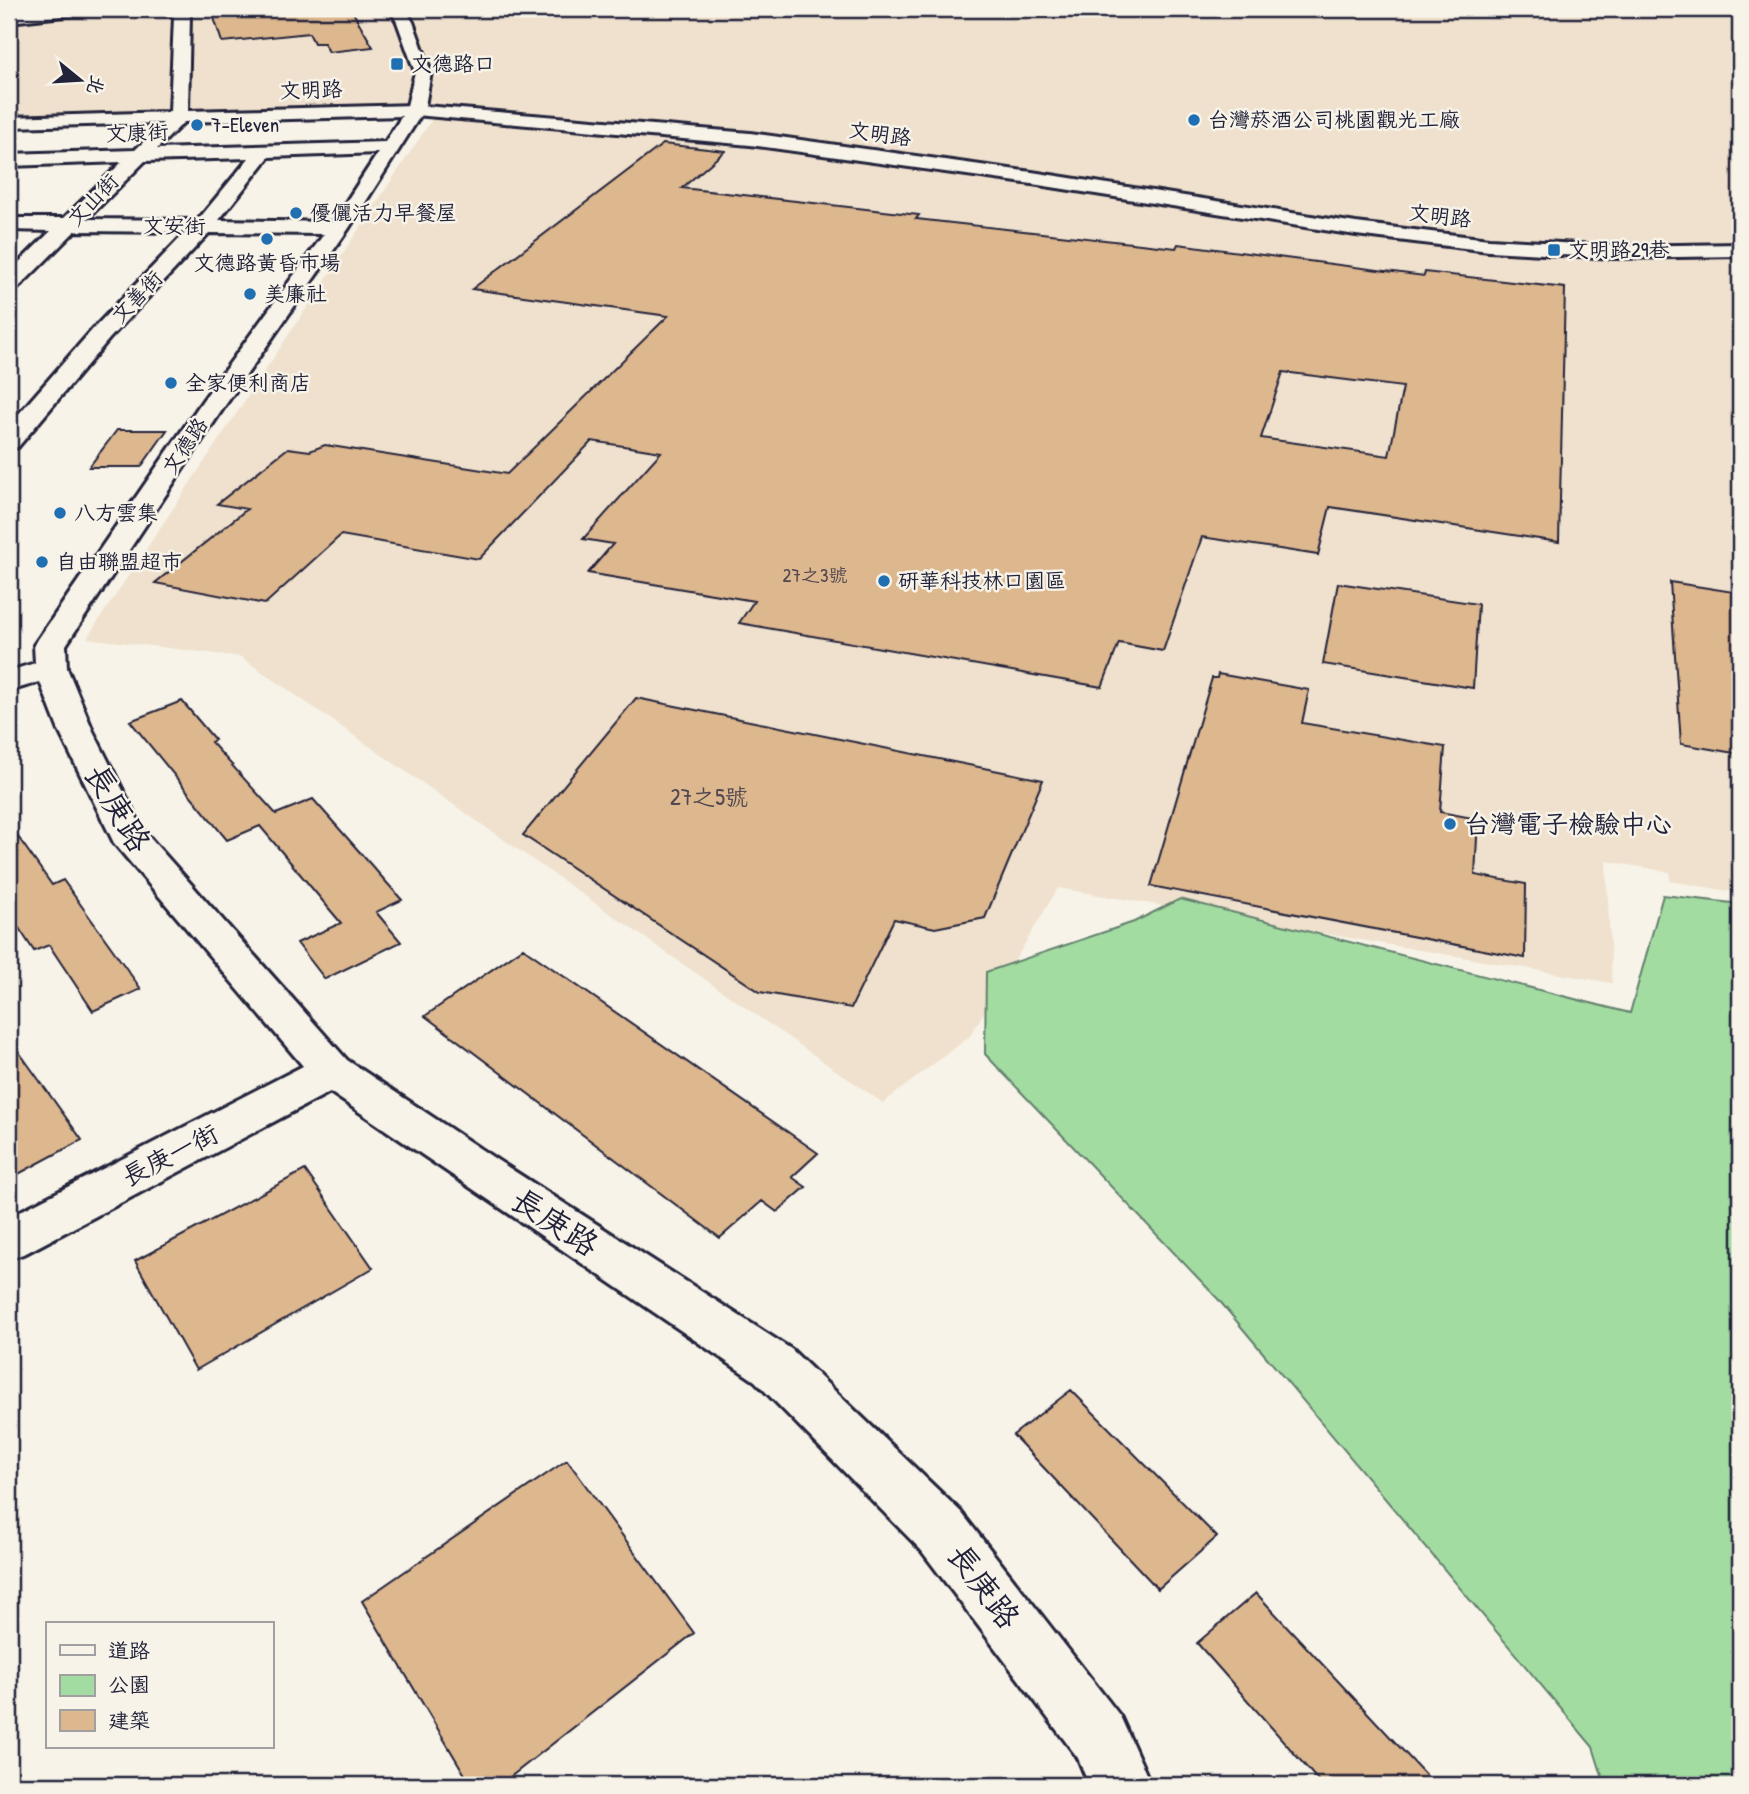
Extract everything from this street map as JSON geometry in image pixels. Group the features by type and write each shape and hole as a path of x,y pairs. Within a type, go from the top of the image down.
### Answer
{"street":[{"path":"9,17 81,9"},
{"path":"165,9 182,15 178,117"},
{"name":"文德路","path":"51,668 50,645 212,405 340,228 415,110 423,72 405,22 397,9"},
{"name":"文明路","path":"9,122 415,110 750,139 1032,178 1356,229 1489,245 1615,252 1740,250"},
{"name":"文山街","path":"9,284 178,117"},
{"name":"文康街","path":"9,160 393,147"},
{"name":"文善街","path":"9,441 101,334 204,226 263,152"},
{"name":"文安街","path":"9,224 340,228"},
{"path":"9,681 51,668"},
{"name":"長庚路","path":"51,668 86,755 127,835 332,1071 481,1173 773,1365 942,1531 1099,1737 1120,1785"},
{"name":"長庚一街","path":"9,1238 332,1071"}],"shaded area":[{"path":"9,9 1740,9 1740,893 1670,881 1670,872 1606,861 1612,983 1058,888 970,1036 883,1103 241,657 87,638 441,106 9,119"}],"green space":[{"path":"1663,895 1740,904 1740,1785 1605,1785 1593,1747 1218,1299 985,1054 986,972 1134,922 1180,899 1630,1013"}],"building":[{"path":"211,9 351,9 373,47 329,52 324,43 314,43 309,33 222,42"},
{"path":"663,144 725,151 682,188 919,215 916,219 1176,248 1178,244 1424,276 1425,272 1565,288 1559,542 1330,507 1318,555 1202,537 1163,651 1119,643 1102,687 739,623 754,601 588,573 613,544 583,539 661,452 592,441 479,559 341,535 265,604 155,583 247,509 217,504 288,448 310,451 325,445 507,474 668,316 472,289","holes":["1283,372 1403,387 1389,456 1261,438"]},
{"path":"117,430 167,430 141,467 89,467"},
{"path":"1670,582 1740,593 1740,754 1681,744"},
{"path":"1338,583 1478,604 1473,688 1323,664"},
{"path":"1218,674 1309,690 1302,723 1445,747 1440,812 1478,819 1475,875 1526,884 1525,958 1151,886 1212,678 1217,678"},
{"path":"636,698 1043,780 985,918 935,928 894,919 851,1008 760,992 523,835"},
{"path":"182,701 215,740 211,742 276,814 313,799 402,900 376,912 401,942 325,979 297,943 341,923 260,826 227,840 130,721"},
{"path":"9,824 52,885 63,880 141,989 93,1011 49,945 34,951 9,913"},
{"path":"523,948 818,1153 792,1177 806,1187 777,1212 762,1201 720,1238 425,1016"},
{"path":"9,1038 82,1140 9,1179"},
{"path":"305,1170 373,1268 196,1370 135,1261"},
{"path":"1071,1390 1217,1537 1158,1589 1013,1435"},
{"path":"567,1460 694,1633 500,1785 471,1785 362,1601"},
{"path":"1256,1593 1435,1785 1322,1785 1197,1643"}],"place":[{"name":"文德路口","path":"397,64"},
{"name":"台灣菸酒公司桃園觀光工廠","path":"1194,120"},
{"name":"7-Eleven","path":"197,125"},
{"name":"優儷活力早餐屋","path":"296,213"},
{"name":"文德路黃昏市場","path":"267,239"},
{"name":"文明路29巷","path":"1554,250"},
{"name":"美廉社","path":"250,294"},
{"name":"全家便利商店","path":"171,383"},
{"name":"八方雲集","path":"60,513"},
{"name":"自由聯盟超市","path":"42,562"},
{"name":"研華科技林口園區","path":"884,581"},
{"name":"台灣電子檢驗中心","path":"1450,824"}]}
